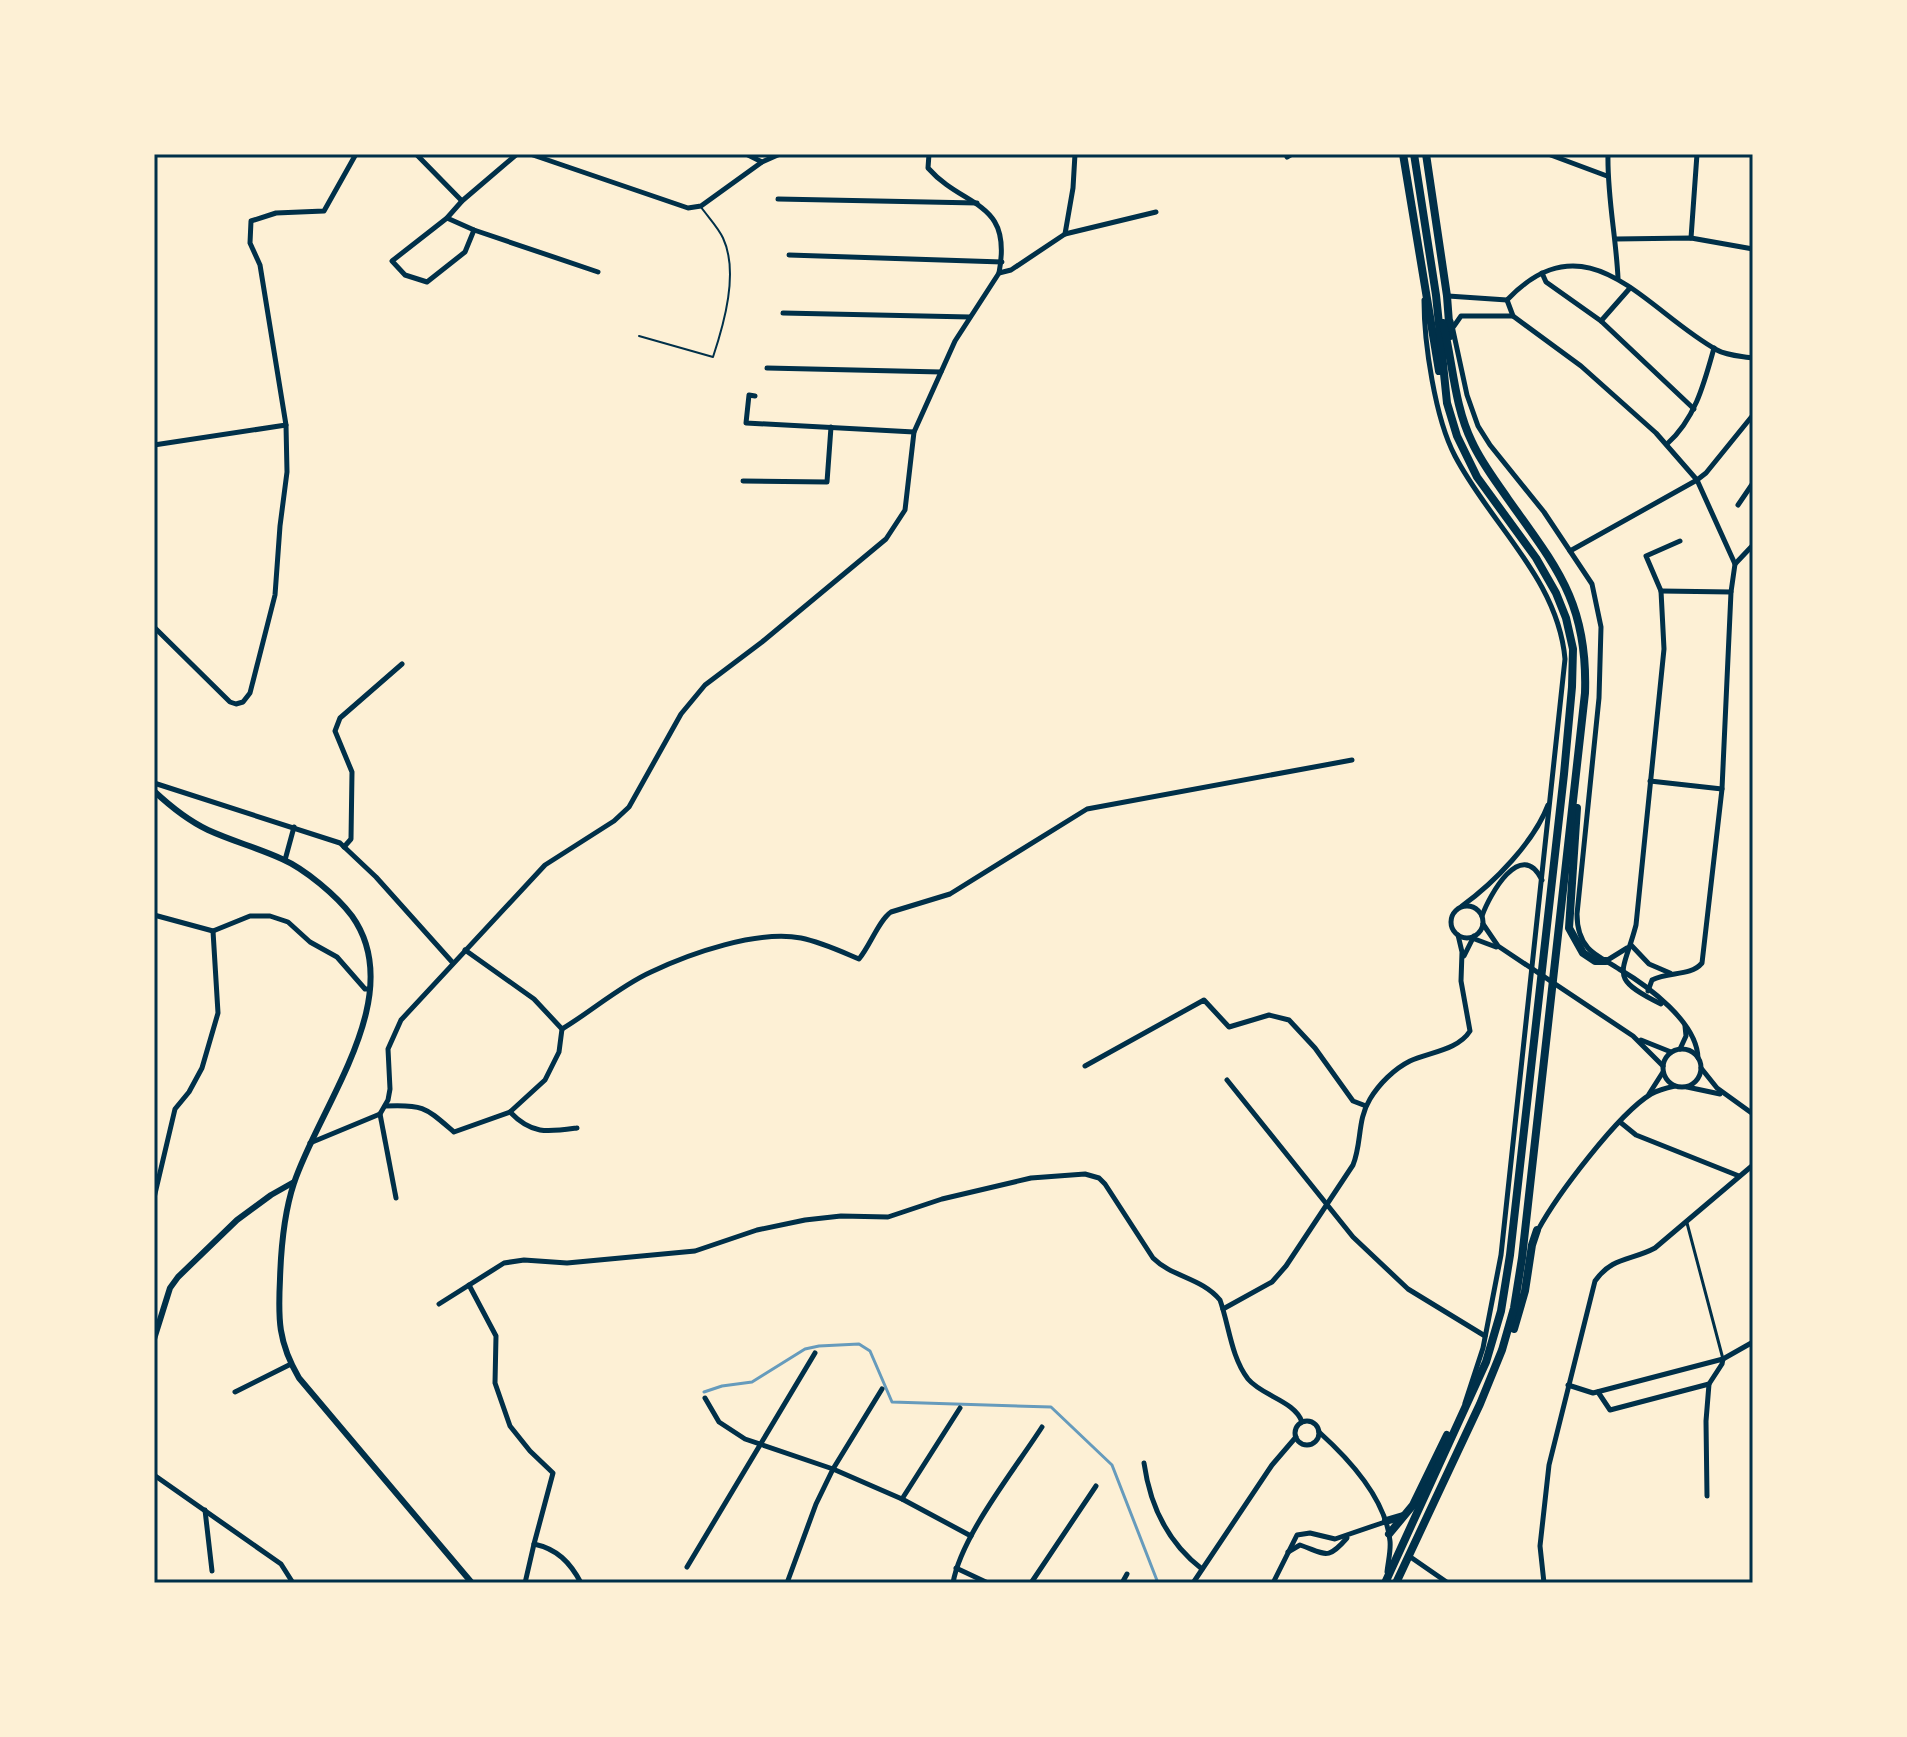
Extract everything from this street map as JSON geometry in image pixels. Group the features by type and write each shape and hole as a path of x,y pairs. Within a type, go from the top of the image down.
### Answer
{"highway":[{"path":"1385,1582 1494,1339 1508,1267 1564,774 1573,661 1571,636 1562,606 1536,558 1477,477 1457,436 1447,403 1424,291 1403,154"},
{"path":"1414,154 1436,295 1447,403"},
{"path":"1426,154 1447,296 1450,349"},
{"path":"1436,295 1450,349 1459,407 1472,443 1559,575 1580,624 1586,670 1522,1258 1514,1308 1502,1350"},
{"path":"1575,789 1577,816 1569,928 1583,953 1595,961 1606,961"},
{"path":"1396,1583 1518,1318 1537,1230"},
{"path":"1389,1534 1413,1505 1444,1439 1463,1412"},
{"path":"1386,1521 1403,1516"}],"street":[{"path":"154,627 230,702 243,702 250,693 275,595 287,472 286,425 260,265 250,243 251,221 276,213 324,211 356,154"},
{"path":"416,154 462,201"},
{"path":"474,230 465,252 427,282 405,275 392,261 447,218 462,201 517,154"},
{"path":"530,154 688,208 701,206 762,162 780,154"},
{"path":"746,154 762,162"},
{"path":"310,1143 380,1114 390,1089 388,1049 401,1020 545,865 614,821 629,807 681,714 705,685 886,539 905,510 914,432 955,341 999,273 1002,262 1002,244 996,222 979,203 938,180 928,168 929,154"},
{"path":"1065,234 1075,154"},
{"path":"1548,154 1607,176"},
{"path":"1608,154 1609,207 1616,239 1618,278"},
{"path":"1691,238 1697,154"},
{"path":"778,199 979,203"},
{"path":"999,273 1011,270 1065,234 1156,212"},
{"path":"447,218 598,272"},
{"path":"1616,239 1691,238 1753,249"},
{"path":"789,255 1002,262"},
{"path":"1447,296 1507,300 1542,273 1566,264 1595,268 1618,278 1721,352 1753,358"},
{"path":"1542,273 1546,282 1601,321 1694,409"},
{"path":"1601,321 1630,288"},
{"path":"1424,291 1425,330 1438,407 1454,454 1479,497 1544,590 1560,624 1565,674 1501,1255 1485,1336 1463,1412"},
{"path":"1507,300 1513,316 1581,366 1667,444 1697,480 1735,564 1722,789 1702,963 1692,972 1670,973 1652,980 1648,991"},
{"path":"783,313 971,317"},
{"path":"1454,327 1461,316 1513,316"},
{"path":"1449,317 1454,327 1467,395 1478,426 1592,584 1601,627 1599,698 1577,921 1579,932 1588,948 1622,970 1683,1021 1694,1038 1701,1068 1725,1095 1753,1114"},
{"path":"1667,444 1682,429 1694,409 1714,348"},
{"path":"767,368 941,372"},
{"path":"755,396 749,395 746,423 914,432"},
{"path":"1570,551 1697,480 1753,415"},
{"path":"154,445 286,425"},
{"path":"743,481 827,482 831,427"},
{"path":"1738,505 1752,486"},
{"path":"1669,1008 1628,986 1622,970 1636,925 1664,649 1661,591 1646,556 1680,541"},
{"path":"1735,564 1753,545"},
{"path":"1661,591 1731,592"},
{"path":"344,847 351,839 352,772 335,731 340,718 402,664"},
{"path":"385,1106 413,1105 428,1110 454,1132 510,1112 545,1080 559,1052 562,1029 650,972 703,952 760,937 799,938 859,959 871,945 884,917 950,894 1087,809 1352,760"},
{"path":"1650,781 1722,789"},
{"path":"154,783 340,843 376,877 453,963"},
{"path":"1223,1309 1272,1282 1286,1266 1356,1157 1361,1117 1378,1088 1408,1062 1460,1042 1467,1036 1471,1026 1461,981 1462,960 1458,935 1452,928 1451,920 1455,911 1528,842 1547,808 1552,785"},
{"path":"154,791 175,810 206,829 285,860 338,898 365,937 371,969 371,1001 349,1059 294,1182 280,1266 278,1323 291,1364 299,1378 472,1583"},
{"path":"285,860 294,827"},
{"path":"1462,960 1493,891 1514,867 1531,867 1542,881"},
{"path":"1462,906 1476,909 1490,938 1504,951 1633,1036 1671,1052 1680,1049 1690,1051 1698,1058"},
{"path":"154,915 213,931 250,916 270,916 288,922 310,942 337,957 365,989 371,990"},
{"path":"154,1198 175,1109 202,1068 218,1013 213,931"},
{"path":"1458,935 1473,937 1504,951"},
{"path":"1606,961 1623,952 1630,944"},
{"path":"1630,944 1649,964 1670,973"},
{"path":"465,950 534,999 562,1029"},
{"path":"1085,1066 1204,1000 1229,1027 1269,1015 1289,1020 1315,1048 1353,1101 1366,1106"},
{"path":"1680,1049 1686,1036 1683,1021"},
{"path":"1633,1036 1663,1069 1667,1081 1675,1086"},
{"path":"1646,1098 1671,1052"},
{"path":"1687,1087 1696,1082 1701,1068"},
{"path":"1227,1080 1353,1237 1408,1289 1485,1336"},
{"path":"1537,1230 1575,1175 1620,1122 1646,1098 1661,1089 1675,1086 1725,1095"},
{"path":"510,1112 530,1129 552,1131 577,1128"},
{"path":"380,1114 396,1198"},
{"path":"1620,1122 1636,1135 1739,1176"},
{"path":"1544,1583 1540,1546 1545,1489 1554,1441 1595,1281 1611,1263 1645,1254 1655,1248 1753,1165"},
{"path":"439,1304 504,1263 524,1260 567,1263 695,1251 779,1225 841,1216 888,1217 1013,1181 1085,1174 1099,1178 1105,1184 1153,1258 1169,1271 1206,1287 1220,1300 1236,1354 1249,1380 1296,1412 1302,1422"},
{"path":"154,1339 170,1288 178,1277 237,1220 294,1182"},
{"path":"1686,1220 1723,1359 1709,1384 1707,1496"},
{"path":"469,1285 496,1336 495,1383 510,1426 553,1473 525,1583"},
{"path":"1568,1385 1598,1392 1723,1359 1753,1342"},
{"path":"687,1567 815,1353"},
{"path":"235,1392 291,1364"},
{"path":"1598,1392 1610,1410 1709,1384"},
{"path":"787,1583 816,1504 833,1469 882,1389"},
{"path":"705,1398 719,1422 729,1431 761,1446 833,1469 902,1499 971,1536"},
{"path":"902,1499 960,1408"},
{"path":"1302,1422 1313,1423 1333,1445 1369,1490 1386,1521 1390,1543 1385,1582"},
{"path":"1193,1583 1272,1465 1296,1437 1297,1427 1302,1422"},
{"path":"953,1583 956,1568 971,1536 1042,1427"},
{"path":"1315,1442 1319,1432"},
{"path":"1296,1437 1304,1444 1333,1445"},
{"path":"1144,1463 1148,1491 1168,1536 1202,1569"},
{"path":"154,1475 281,1564 293,1583"},
{"path":"1031,1583 1096,1486"},
{"path":"205,1510 212,1571"},
{"path":"1273,1583 1292,1541 1303,1533 1327,1539 1348,1536 1386,1521"},
{"path":"1288,1552 1300,1545 1329,1555 1348,1536"},
{"path":"534,1544 552,1547 573,1569 581,1583"},
{"path":"1409,1556 1448,1583"},
{"path":"956,1568 988,1583"},
{"path":"1122,1583 1127,1574"}],"lane":[{"path":"639,336 713,357 724,323 730,264 723,238 701,206"}],"waterway":[{"path":"704,1392 752,1382 805,1349 859,1344 870,1351 892,1402 1051,1407 1112,1465 1158,1583"}]}
